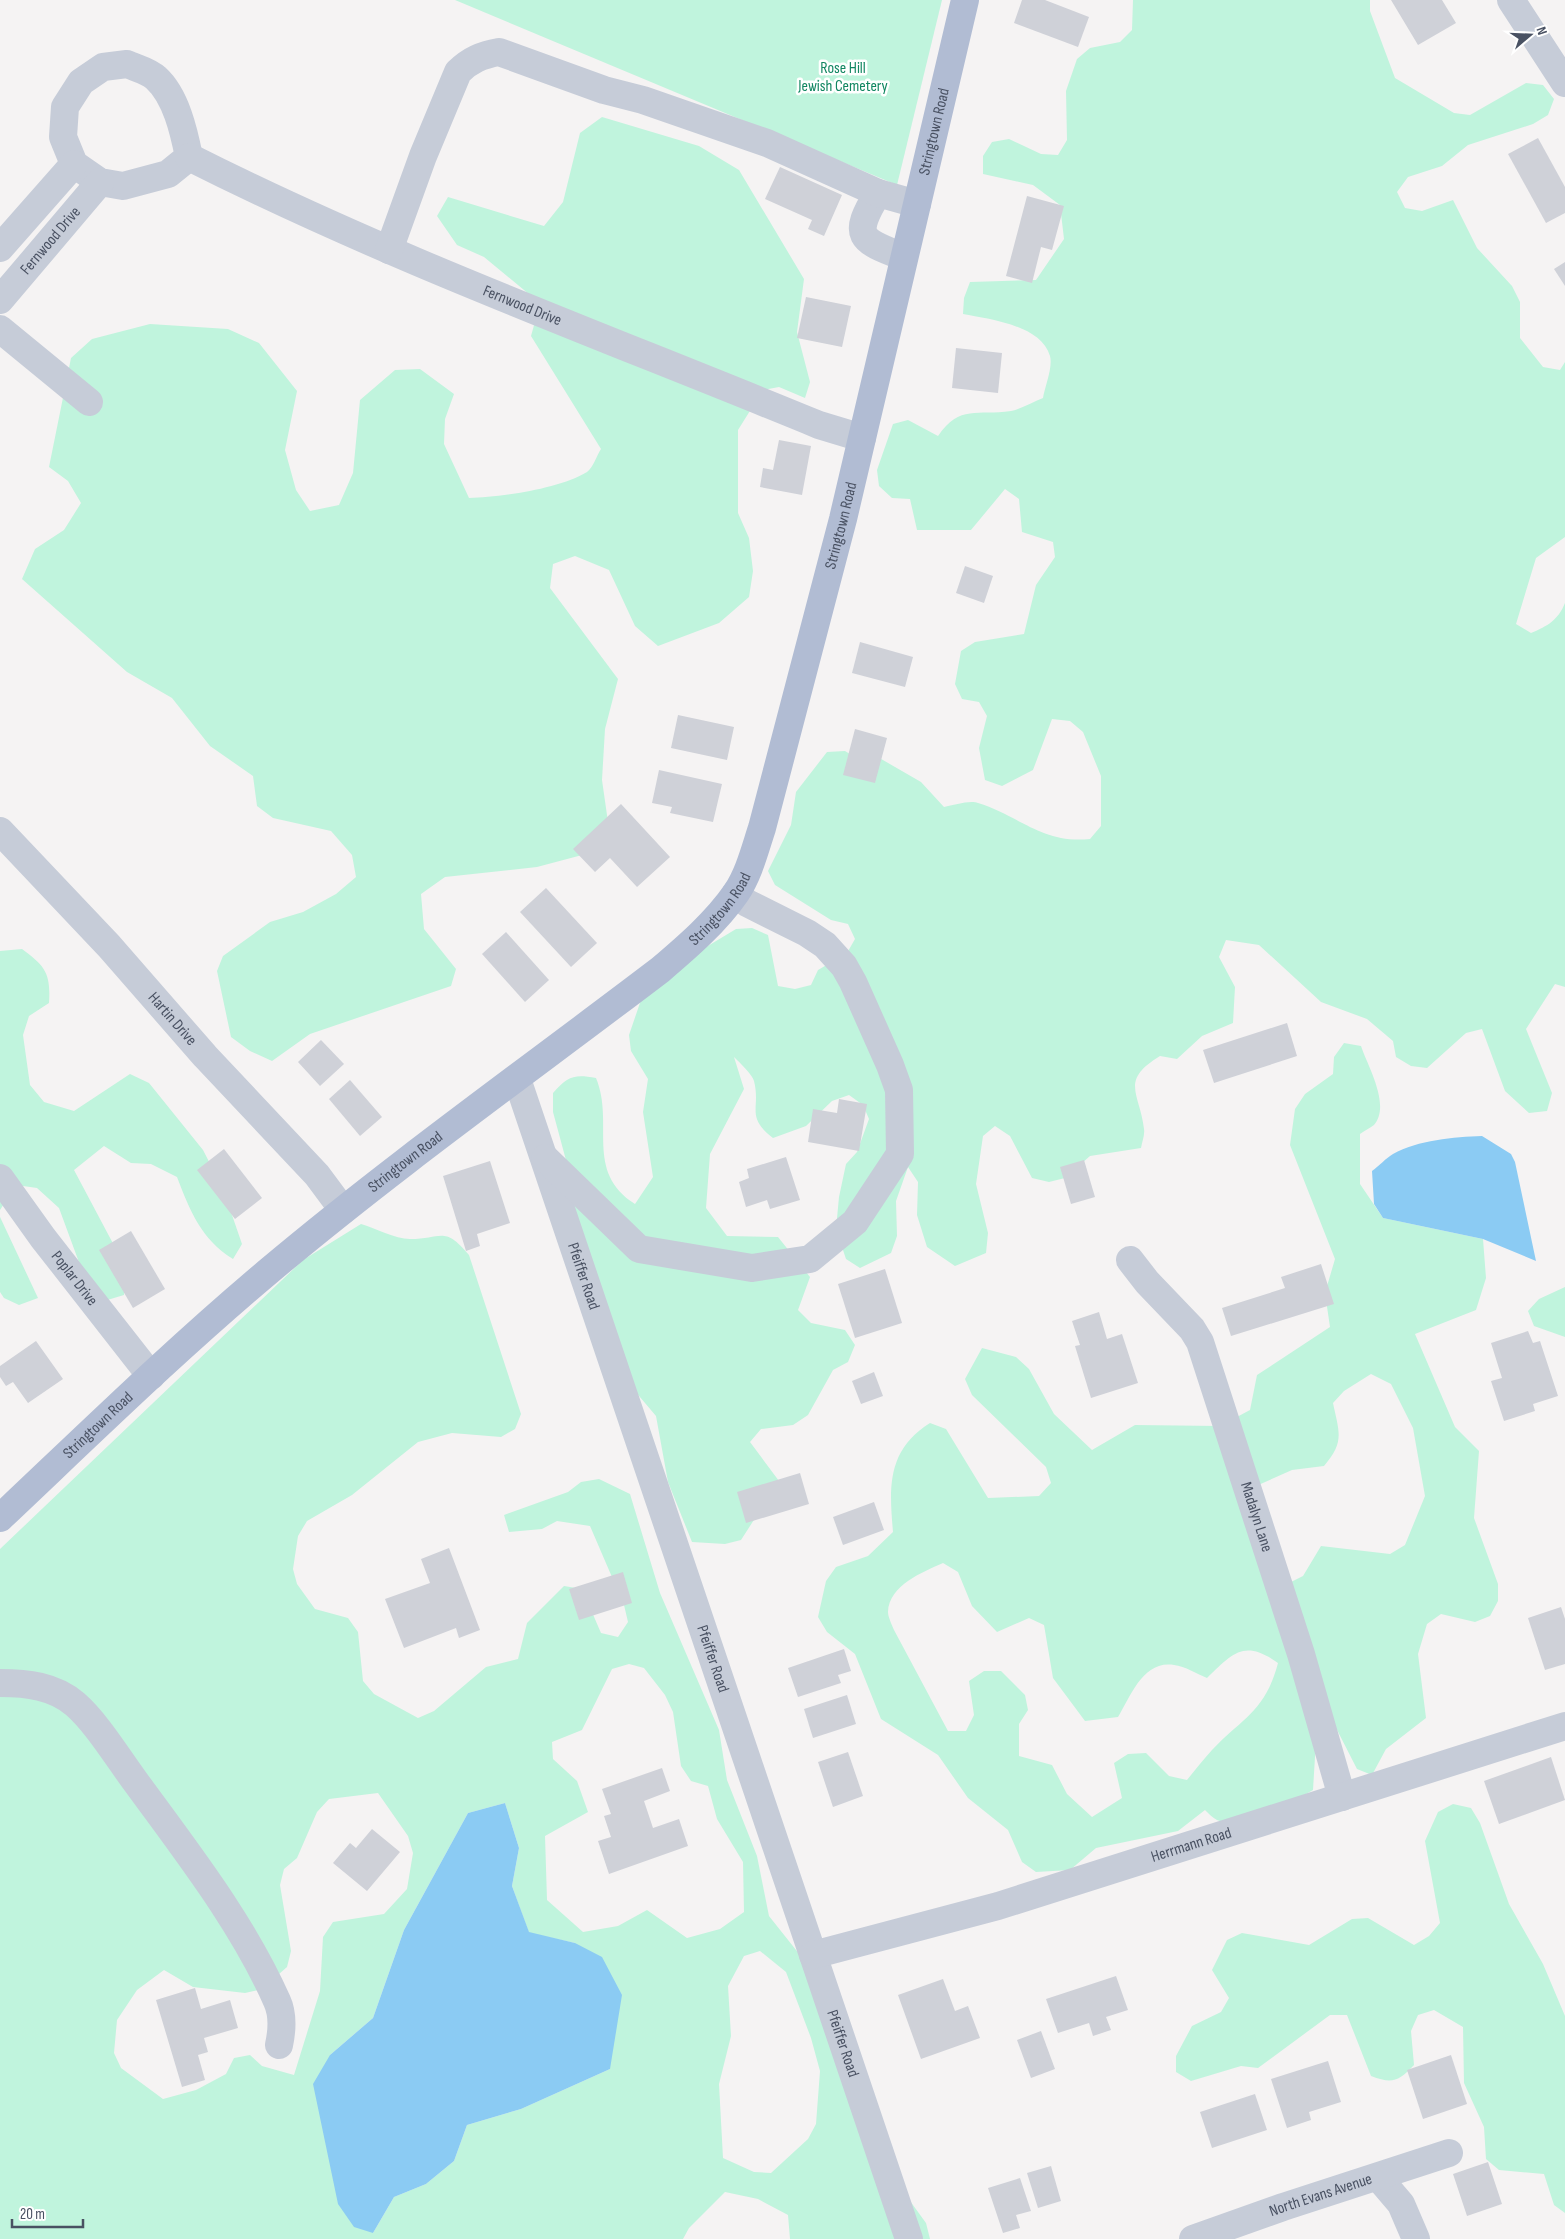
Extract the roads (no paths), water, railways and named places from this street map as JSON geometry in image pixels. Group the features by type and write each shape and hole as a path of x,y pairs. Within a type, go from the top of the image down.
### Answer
{"main road":[{"name":"Stringtown Road","path":"0,1518 151,1376 268,1272 343,1210 660,970 693,941 736,893 746,874 762,828 862,438 965,0"}],"street":[{"path":"1511,0 1565,83"},
{"path":"389,250 423,156 458,72 468,62 484,54 499,52 604,90 644,100 767,143 878,192 917,204"},
{"path":"127,64 155,77 167,92 184,132 189,157 168,174 123,186 100,182 74,164 63,137 65,107 81,82 103,67 127,64"},
{"name":"Fernwood Drive","path":"189,157 275,200 508,301 819,424 862,438"},
{"name":"Fernwood Drive","path":"0,248 74,164"},
{"name":"Fernwood Drive","path":"0,300 100,182"},
{"path":"878,192 865,215 862,225 865,235 872,244 904,257"},
{"path":"0,329 89,402"},
{"name":"Hartin Drive","path":"0,830 109,946 205,1056 317,1175 343,1210"},
{"path":"541,1154 639,1249 752,1268 810,1259 855,1222 900,1154 899,1090 854,982 844,966 825,946 807,933 747,903 736,893"},
{"name":"Pfeiffer Road","path":"517,1079 909,2239"},
{"name":"Poplar Drive","path":"0,1178 43,1238 151,1376"},
{"name":"Madalyn Lane","path":"1130,1260 1147,1282 1192,1329 1200,1342 1301,1654 1342,1797"},
{"path":"0,1683 27,1683 55,1690 75,1704 104,1738 183,1846 244,1938 278,2003 282,2030 279,2045"},
{"name":"Herrmann Road","path":"813,1955 998,1906 1565,1726"},
{"name":"North Evans Avenue","path":"1193,2239 1283,2207 1449,2153"},
{"path":"1378,2177 1401,2204 1416,2239"}],"water":[{"path":"1482,1136 1511,1154 1515,1162 1536,1261 1483,1239 1383,1218 1374,1204 1372,1171 1393,1154 1425,1142 1448,1138"},
{"path":"505,1803 519,1848 512,1886 529,1932 575,1943 602,1957 622,1995 610,2069 521,2109 467,2125 454,2161 426,2184 394,2197 373,2233 354,2227 338,2204 313,2084 330,2055 373,2018 404,1930 468,1813"}],"park label":[{"name":"Rose Hill Jewish Cemetery","path":"843,77"}]}
